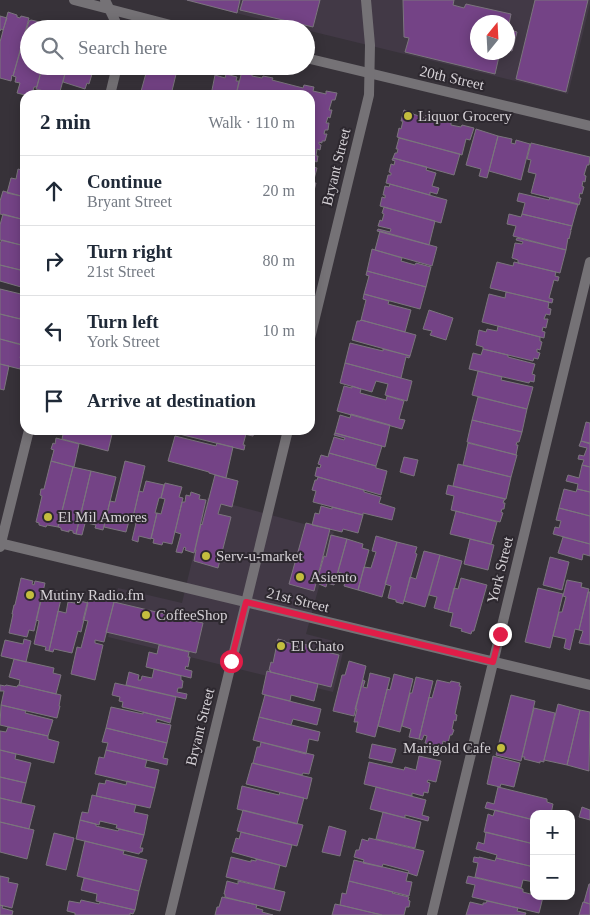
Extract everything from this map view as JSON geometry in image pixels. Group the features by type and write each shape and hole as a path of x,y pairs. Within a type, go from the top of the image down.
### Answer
{"street":[{"path":"74,0 107,5 156,20"},
{"name":"Bryant Street","path":"315,317 369,95 370,45 366,0"},
{"path":"107,5 114,20"},
{"name":"20th Street","path":"315,60 590,126"},
{"path":"111,90 115,75"},
{"name":"York Street","path":"432,915 590,262"},
{"path":"0,544 28,435"},
{"name":"Bryant Street","path":"170,915 287,435"},
{"name":"21st Street","path":"0,544 590,685"}],"shaded area":[{"path":"183,0 590,0 568,94 315,32 315,20 264,20"},
{"path":"207,498 334,532 306,634 345,644 333,692 108,637 118,588 182,603"}],"building":[{"path":"187,0 240,0 237,13"},
{"path":"243,0 320,0 315,20 283,20 240,10"},
{"path":"403,0 454,0 453,5 464,8 466,4 511,14 470,15 470,60 498,60 495,74 405,52 409,38 404,37"},
{"path":"535,0 588,0 566,92 516,79"},
{"path":"8,12 20,18 21,16 29,18 28,20 20,20 20,51 11,81 0,78 0,42"},
{"path":"0,16 7,18 3,30 1,29 0,31"},
{"path":"20,52 20,75 40,75 37,87 34,87 33,90 20,90 20,94 17,93 20,83 15,82 16,77 13,76"},
{"path":"40,75 65,75 60,90 36,89"},
{"path":"65,75 92,75 85,89 63,82"},
{"path":"146,75 176,75 172,90 141,90"},
{"path":"215,75 225,78 226,75 237,77 236,81 239,81 237,90 212,90"},
{"path":"241,75 273,78 272,80 303,88 304,85 314,87 313,90 237,90"},
{"path":"315,91 326,94 326,91 337,93 335,100 332,100 329,110 332,110 330,118 328,117 326,123 329,123 328,130 325,130 324,134 327,134 325,141 319,142 321,145 320,150 317,149 317,162 315,161"},
{"path":"404,110 425,118 426,115 436,118 436,121 439,122 440,119 451,122 451,125 474,128 470,140 466,139 462,155 397,137 399,128 401,129"},
{"path":"476,129 498,136 487,178 479,176 481,169 466,165"},
{"path":"498,136 512,139 511,143 515,144 516,140 530,144 521,180 489,171"},
{"path":"399,138 460,154 454,175 393,158 395,153 397,153 398,149 396,149"},
{"path":"531,143 590,157 589,165 587,165 584,175 586,176 585,182 583,181 582,186 584,187 582,194 580,193 579,205 531,193 536,174 528,172 531,160 527,159"},
{"path":"393,158 427,167 426,170 436,173 432,186 439,188 437,194 430,192 430,195 386,183 388,175 391,175 389,172 391,164 394,165 395,161 392,160"},
{"path":"18,169 20,170 20,196 7,193 11,178 16,179"},
{"path":"390,184 447,200 441,223 380,206 382,197 385,198 385,195 383,195 385,186 389,187"},
{"path":"3,191 20,196 20,219 0,214 0,201"},
{"path":"519,193 549,200 550,197 578,204 572,226 522,214 525,203 517,201"},
{"path":"384,207 435,221 429,245 377,231 378,229 390,232 391,229 378,226 380,220 382,221"},
{"path":"3,214 20,219 20,245 0,240 0,225"},
{"path":"509,214 521,217 522,214 572,226 566,250 513,236 516,226 507,224"},
{"path":"380,231 437,247 432,266 375,250"},
{"path":"517,238 566,250 560,273 518,263 518,260 512,258 515,243 522,244 523,242 516,240"},
{"path":"2,240 20,245 20,270 0,265 0,243"},
{"path":"372,249 402,258 401,261 431,267 426,287 367,271"},
{"path":"497,262 513,266 514,262 556,272 555,276 559,277 558,281 554,280 549,298 553,299 552,303 490,288"},
{"path":"0,265 20,270 20,287 0,281"},
{"path":"367,271 426,287 420,309 364,294 369,276 366,275"},
{"path":"0,289 20,294 20,319 0,314"},
{"path":"506,292 549,302 550,315 546,314 544,319 548,319 546,328 543,327 542,331 545,332 544,338 482,322 489,294 505,298"},
{"path":"364,294 389,301 388,304 411,310 405,332 361,320 366,300 363,299"},
{"path":"429,310 453,318 446,340 430,335 432,331 423,329"},
{"path":"0,314 20,319 20,344 0,339"},
{"path":"361,320 416,335 410,356 352,340 357,321"},
{"path":"498,326 540,337 542,342 540,350 537,349 537,352 540,353 538,359 534,358 533,361 483,349 483,347 476,345 479,330 486,332 487,329 497,331"},
{"path":"0,339 20,345 20,369 0,364"},
{"path":"350,343 410,356 409,358 406,357 401,378 345,363"},
{"path":"483,349 535,364 532,374 535,375 534,382 530,381 529,383 469,369 473,353 481,355"},
{"path":"345,363 412,381 407,401 385,395 388,384 376,381 372,392 340,383"},
{"path":"0,364 9,366 4,390 0,389"},
{"path":"478,371 502,377 501,380 533,387 527,409 472,395"},
{"path":"344,386 361,389 360,393 386,400 387,396 404,401 399,419 405,420 402,429 337,411"},
{"path":"478,397 527,409 522,432 472,420"},
{"path":"351,414 390,425 385,447 335,433 340,415 350,418"},
{"path":"472,420 522,432 516,445 518,445 516,455 467,442"},
{"path":"586,422 590,423 590,444 581,441"},
{"path":"335,433 382,446 376,466 329,453 334,437 344,440 345,438 334,435"},
{"path":"63,435 112,435 108,451 62,439"},
{"path":"183,435 246,435 243,445 245,445 244,450"},
{"path":"175,436 216,446 217,443 233,447 226,478 168,461"},
{"path":"56,438 79,444 74,467 51,461 54,450 51,449 53,443 55,444"},
{"path":"581,441 590,443 590,467 582,465 584,460 578,459 579,455 584,456 587,448 579,446"},
{"path":"468,443 517,455 511,477 463,465"},
{"path":"329,453 376,466 376,468 387,471 381,495 315,476 317,467 320,468 321,465 318,464 321,455 328,457"},
{"path":"404,457 418,460 414,476 400,472"},
{"path":"51,461 73,467 58,527 47,525 46,527 36,522 42,496 40,495 41,489 44,489"},
{"path":"125,461 145,466 132,522 129,521 126,532 104,527 110,501 115,502"},
{"path":"458,464 511,477 506,499 453,486"},
{"path":"582,465 590,467 590,492 577,489 578,484 566,481 568,475 579,478"},
{"path":"73,467 91,471 76,534 73,531 61,530 58,527"},
{"path":"91,471 116,477 103,530 95,528 96,525 87,523 90,512 88,512 82,535 76,534"},
{"path":"215,475 238,481 232,507 221,504 218,514 231,517 218,568 194,561 201,524"},
{"path":"318,477 364,490 364,492 381,497 379,503 395,508 392,520 363,513 363,515 313,502 316,491 312,490"},
{"path":"146,481 164,485 155,513 157,513 151,539 139,536 138,542 132,540 136,523 132,522 139,491 143,492"},
{"path":"165,483 182,487 179,497 183,498 172,544 163,542 162,545 153,543 154,539 151,538 157,513 161,514 165,499 161,498"},
{"path":"448,485 505,499 500,522 451,510 454,496 446,494"},
{"path":"564,489 576,492 577,489 590,492 590,516 559,508"},
{"path":"191,492 200,495 199,499 206,500 194,553 185,550 186,548 184,547 182,553 176,552 181,534 175,532 182,502 185,502 186,495 190,496"},
{"path":"321,506 363,515 358,533 343,529 342,532 312,525 315,513 319,514"},
{"path":"559,508 590,516 590,544 553,534 555,527 559,528 561,521 556,520"},
{"path":"456,511 497,522 491,544 450,534"},
{"path":"306,523 330,529 314,591 289,584"},
{"path":"331,535 347,539 334,585 327,583 326,587 317,581 324,556 326,557"},
{"path":"376,536 397,542 382,597 358,590 364,567 371,568 376,552 372,551"},
{"path":"563,537 590,544 590,556 583,554 582,560 558,553"},
{"path":"347,539 363,544 362,548 369,550 358,590 344,586 347,575 338,572"},
{"path":"470,539 494,545 488,570 464,564"},
{"path":"397,542 417,547 415,553 417,554 403,604 388,598 391,586 385,584"},
{"path":"424,551 440,555 425,607 404,601 410,577 416,579"},
{"path":"440,555 462,561 448,612 434,608 437,597 429,595"},
{"path":"550,557 569,562 562,590 543,585"},
{"path":"21,578 33,581 32,584 34,585 35,581 45,583 34,631 29,630 27,637 9,633"},
{"path":"461,578 487,585 474,631 471,634 450,626 453,613 448,612 454,588 458,589"},
{"path":"567,580 582,583 581,587 589,589 579,630 575,629 570,650 564,648 566,639 553,636 559,612 562,612 566,597 563,596"},
{"path":"538,588 563,594 550,648 525,642"},
{"path":"56,591 61,592 59,599 61,599 49,651 45,650 46,647 34,644 39,621 36,620 42,595 45,596 46,593 54,594 53,597 55,598"},
{"path":"588,592 590,592 590,645 579,643 583,631 579,630"},
{"path":"89,596 114,602 104,642 95,640 95,643 103,645 95,680 71,674 77,647 81,648 88,621 83,620"},
{"path":"76,600 88,603 81,632 78,631 72,653 54,649 53,652 49,651 58,611 66,613 68,602 75,603"},
{"path":"114,602 203,623 196,653 106,632"},
{"path":"24,639 31,641 26,662 1,656 5,640 23,644"},
{"path":"278,639 298,645 298,643 307,645 306,647 339,655 331,687 270,672"},
{"path":"159,645 189,652 188,667 186,666 185,669 192,671 191,678 146,667 149,652 157,654"},
{"path":"14,659 54,668 53,673 61,675 56,694 19,685 20,680 9,677"},
{"path":"349,661 366,666 354,716 333,711 342,675 345,675"},
{"path":"154,669 181,676 183,681 182,688 178,688 177,692 187,694 186,699 126,685 129,672 139,675 138,680 141,680 142,676 152,678"},
{"path":"267,671 318,684 314,701 291,695 290,701 262,694"},
{"path":"370,673 390,678 375,737 356,732 358,722 354,722 357,709 355,709 363,680 365,681 363,687 367,688"},
{"path":"394,674 413,679 400,732 378,726 387,689 390,690"},
{"path":"416,677 433,681 419,739 409,737 411,729 402,726"},
{"path":"437,680 460,683 459,686 461,686 455,714 457,715 456,721 454,720 452,729 454,730 452,735 450,735 448,743 443,741 442,747 425,743 427,736 424,735 422,740 419,739 429,697 432,698"},
{"path":"115,683 176,697 171,719 122,707 123,702 119,701 120,697 112,695"},
{"path":"0,685 17,687 18,685 61,695 57,718 1,705 4,691 0,691"},
{"path":"265,695 321,709 317,725 293,719 291,725 259,717"},
{"path":"511,695 535,701 521,761 496,755"},
{"path":"558,704 580,710 567,765 544,760"},
{"path":"1,705 53,720 48,736 0,725"},
{"path":"111,707 171,719 170,723 157,719 156,722 171,725 167,743 106,728"},
{"path":"534,708 555,713 544,762 540,761 540,763 522,757"},
{"path":"580,710 590,712 589,771 567,765"},
{"path":"259,717 320,732 318,741 309,739 306,754 253,740"},
{"path":"8,727 48,736 48,739 59,742 54,763 0,750 0,731 6,732"},
{"path":"106,728 167,743 163,758 168,759 167,765 106,750 108,743 102,742"},
{"path":"261,742 314,755 309,774 303,773 302,775 253,763 257,747 260,747"},
{"path":"372,744 396,749 392,763 369,758"},
{"path":"0,750 16,754 15,759 31,763 26,783 0,777"},
{"path":"106,750 147,760 145,767 159,770 155,788 95,774 99,757 104,758"},
{"path":"419,756 441,761 436,782 428,780 427,782 430,783 428,793 424,792 423,796 412,793 412,796 364,784 369,762 404,770 405,767 416,770"},
{"path":"493,756 520,763 514,787 501,784 500,787 487,784"},
{"path":"252,763 312,778 307,799 246,784"},
{"path":"0,777 26,783 21,803 0,798"},
{"path":"106,780 126,785 127,781 155,788 150,808 96,796 99,783 105,784"},
{"path":"242,786 279,795 280,792 304,798 297,824 237,809"},
{"path":"376,787 426,800 422,815 429,817 428,821 405,815 405,818 370,809"},
{"path":"498,787 547,799 547,802 553,804 552,810 530,810 530,819 485,808 487,802 494,804"},
{"path":"92,795 136,805 134,812 148,815 144,835 116,828 117,825 100,821 99,825 80,820 82,812 88,813"},
{"path":"0,798 35,806 29,829 0,822"},
{"path":"582,807 590,810 590,820 579,817"},
{"path":"243,810 303,825 297,846 237,831"},
{"path":"495,810 530,819 530,843 484,832 488,814 493,816"},
{"path":"383,812 421,822 415,848 376,839"},
{"path":"80,820 96,824 96,826 144,835 140,848 143,848 142,852 139,854 76,839"},
{"path":"0,822 34,830 27,859 0,852"},
{"path":"329,826 346,831 340,856 322,852"},
{"path":"241,832 292,845 286,867 232,852 236,838 239,839"},
{"path":"486,832 530,843 530,866 496,858 497,855 476,849 478,842 484,844"},
{"path":"54,833 74,838 66,870 46,865"},
{"path":"369,838 424,851 417,876 408,873 409,871 383,864 382,867 363,863 364,860 354,857 356,850 359,850 362,839 368,841"},
{"path":"85,841 124,851 123,854 147,860 139,891 77,876"},
{"path":"231,857 251,862 251,860 256,861 256,859 280,865 274,889 226,877"},
{"path":"474,857 495,861 496,858 530,866 530,881 523,880 521,888 475,877 478,863 473,862"},
{"path":"354,860 408,873 406,881 412,882 409,896 349,881"},
{"path":"0,876 9,878 8,882 18,884 12,908 0,905"},
{"path":"468,876 523,889 523,892 530,894 530,900 542,900 539,913 472,897 475,885 466,883"},
{"path":"84,878 139,891 135,910 96,901 97,894 81,890"},
{"path":"227,881 238,884 238,881 285,892 280,911 225,897"},
{"path":"349,881 409,897 409,907 406,907 404,915 382,915 340,905 342,893 346,894"},
{"path":"590,884 590,904 584,902"},
{"path":"222,897 257,905 256,908 263,910 262,912 273,915 215,915"},
{"path":"81,900 135,910 130,915 75,915 75,913 67,911 69,901 80,903"},
{"path":"487,901 518,908 517,911 526,913 525,915 466,915 470,902 483,905"},
{"path":"583,902 590,904 590,915 579,915"},
{"path":"335,904 340,905 382,915 332,915"},
{"path":"0,905 3,906 2,908 13,911 12,915 0,915"}],"place":[{"name":"Liquor Grocery","path":"408,116"},
{"name":"El Mil Amores","path":"48,517"},
{"name":"Serv-u-market","path":"206,556"},
{"name":"Asiento","path":"300,577"},
{"name":"Mutiny Radio.fm","path":"30,595"},
{"name":"CoffeeShop","path":"146,615"},
{"name":"El Chato","path":"281,646"},
{"name":"Marigold Cafe","path":"501,748"}],"route":[{"path":"231,661 246,602 493,662 500,634"}]}
